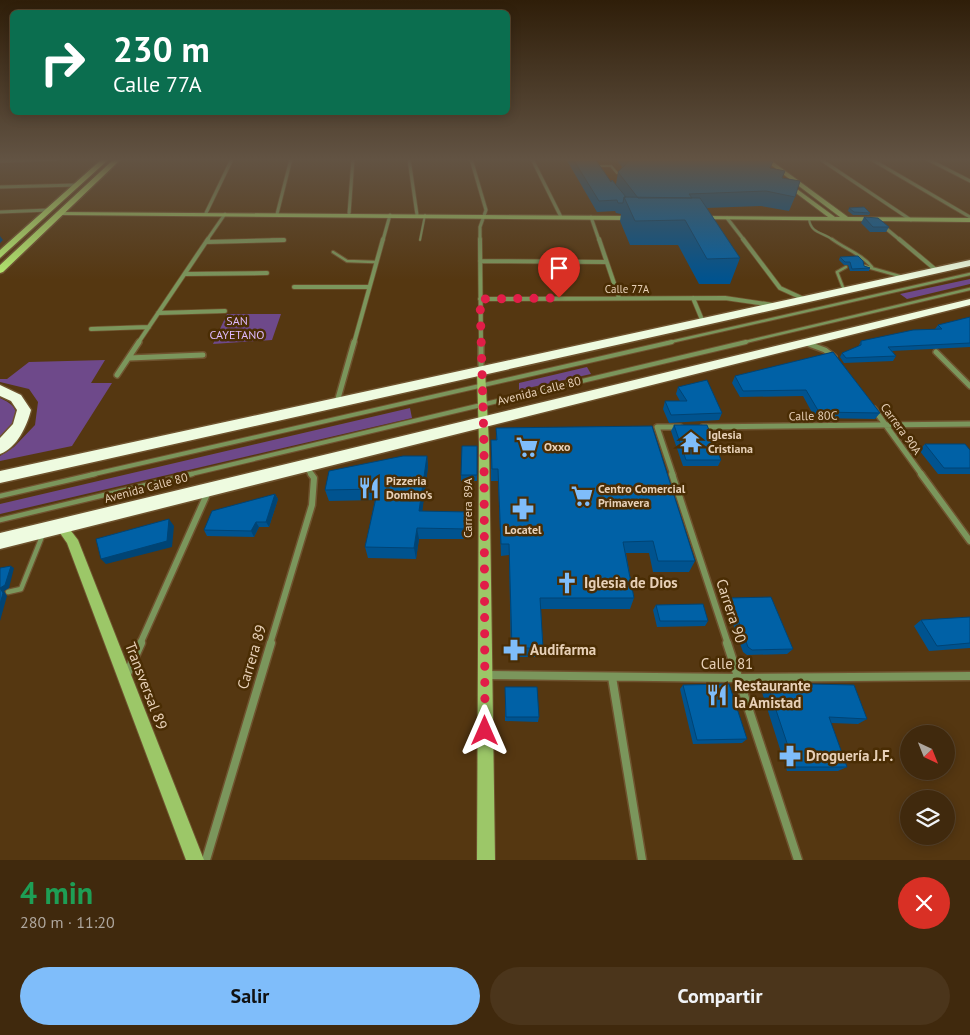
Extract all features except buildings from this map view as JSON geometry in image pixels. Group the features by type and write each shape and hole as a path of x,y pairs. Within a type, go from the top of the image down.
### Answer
{"highway":[{"path":"0,477 970,263"},
{"name":"Avenida Calle 80","path":"0,541 304,465 483,413 803,343 970,302"},
{"path":"0,390 16,398 24,410 20,426 0,448"}],"main road":[{"path":"0,255 3,249 61,199"},
{"path":"0,270 75,199"}],"street":[{"path":"206,213 213,199"},
{"path":"277,214 281,199"},
{"path":"349,214 350,199"},
{"path":"415,199 417,215"},
{"name":"Carrera 89A","path":"483,199 486,210 480,227 480,299 483,413 486,860"},
{"path":"552,199 561,217"},
{"path":"808,199 834,219"},
{"path":"820,199 846,219"},
{"path":"880,199 911,220"},
{"path":"937,199 970,219"},
{"path":"0,212 49,210"},
{"path":"629,210 635,218"},
{"path":"60,213 644,218"},
{"path":"117,375 225,214"},
{"path":"337,402 368,286 390,215"},
{"path":"591,217 619,298"},
{"path":"690,218 970,219"},
{"path":"727,218 780,288 804,299"},
{"path":"875,219 936,270"},
{"path":"206,242 284,240"},
{"path":"480,261 606,262"},
{"path":"185,274 267,273"},
{"path":"294,287 368,286"},
{"path":"693,298 702,322"},
{"name":"Calle 77A","path":"480,299 738,299 773,306"},
{"path":"158,313 225,311"},
{"path":"91,329 149,327"},
{"path":"803,343 825,350 840,365"},
{"path":"936,352 970,386"},
{"path":"129,358 203,355"},
{"name":"Carrera 90A","path":"869,402 970,541"},
{"name":"Calle 80C","path":"697,427 970,424"},
{"name":"Carrera 90","path":"687,427 657,427 798,860"},
{"name":"Carrera 89","path":"206,860 312,505 314,478 304,465"},
{"path":"125,679 210,488"},
{"name":"Transversal 89","path":"61,526 72,540 195,860"},
{"name":"Calle 81","path":"485,675 738,678 970,676"},
{"path":"612,677 642,860"}],"lane":[{"path":"420,240 425,215"},
{"path":"809,219 810,227 814,231 829,237 845,249 866,259 872,267"},
{"path":"333,252 347,261 375,262"},
{"path":"864,266 903,277"},
{"path":"844,290 837,272 846,267"},
{"path":"0,496 970,274"},
{"path":"0,520 483,413 970,289"},
{"path":"8,592 21,588 44,531"}],"green space":[{"path":"970,279 970,284 907,299 900,294"},
{"name":"SAN CAYETANO","path":"227,314 281,314 272,340 213,344"},
{"path":"105,360 91,383 112,383 72,446 0,461 0,456 14,447 35,425 38,402 29,389 0,382 0,379 7,379 29,362"},
{"path":"587,367 591,374 519,390 519,383"},
{"path":"0,398 12,406 16,414 10,429 5,435 0,436"},
{"path":"410,408 412,418 0,514 0,504"}],"place":[{"name":"Iglesia Cristiana","path":"691,442"},
{"name":"Oxxo","path":"527,447"},
{"name":"Pizzeria Domino's","path":"369,488"},
{"name":"Centro Comercial Primavera","path":"582,496"},
{"name":"Locatel","path":"523,509"},
{"name":"Iglesia de Dios","path":"567,583"},
{"name":"Audifarma","path":"514,650"},
{"name":"Restaurante la Amistad","path":"717,695"},
{"name":"Droguería J.F.","path":"790,756"}],"route":[{"path":"485,731 484,421 480,299 559,298"}]}
